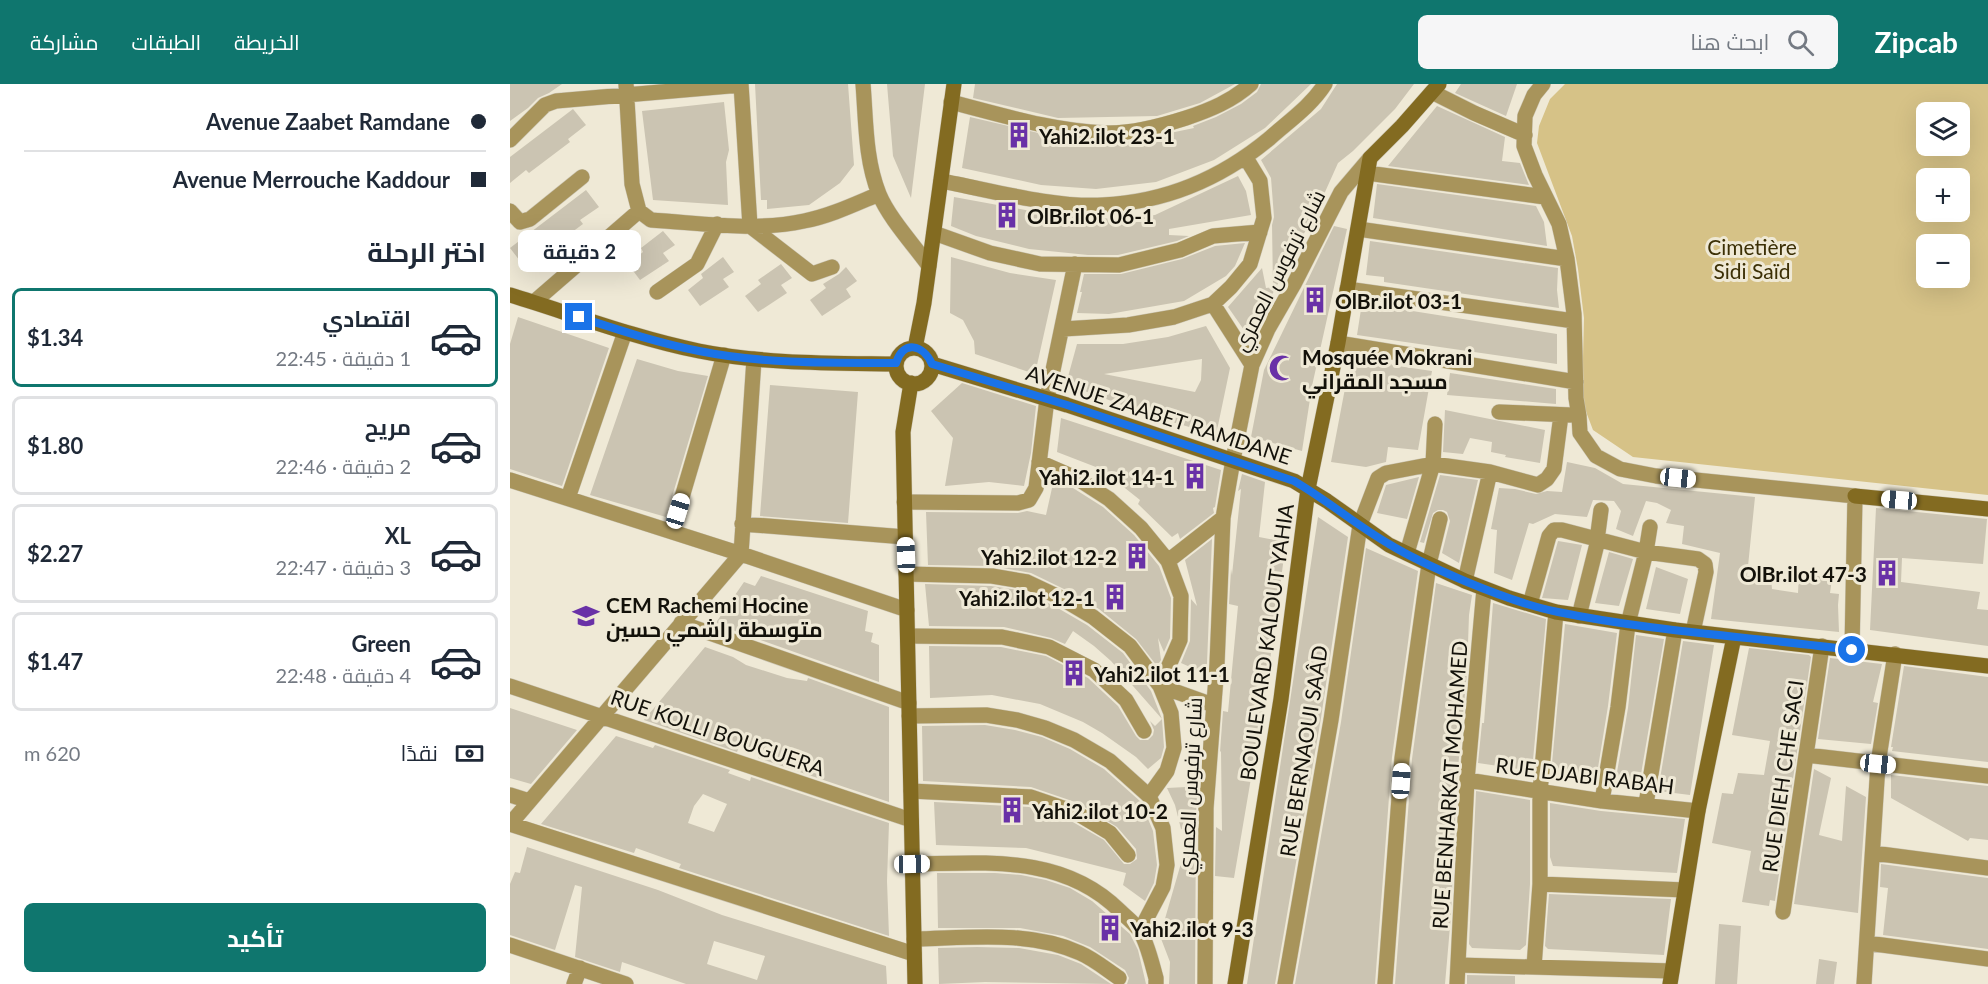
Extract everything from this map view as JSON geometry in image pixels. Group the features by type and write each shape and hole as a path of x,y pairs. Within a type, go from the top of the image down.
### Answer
{"main road":[{"path":"915,348 934,233 954,84"},
{"path":"1368,166 1436,88"},
{"name":"BOULEVARD KALOUT YAHIA","path":"1235,984 1281,699 1308,489 1338,343 1368,166"},
{"path":"510,295 625,332 699,351 789,362 896,363"},
{"path":"915,348 928,354 932,364 926,379 911,383 901,379 896,363 904,350 915,348"},
{"name":"AVENUE ZAABET RAMDANE","path":"932,364 1047,399 1294,481 1389,545 1484,589 1556,612 1675,630 1988,666"},
{"path":"911,383 903,432 915,984"},
{"path":"1855,496 1988,509"},
{"path":"1671,978 1698,811 1734,637"}],"street":[{"path":"863,84 868,156 879,194 898,225 929,266"},
{"path":"951,102 1041,125 1107,133 1141,130 1206,112 1238,95 1251,84"},
{"path":"940,181 1055,202 1102,206 1157,199 1197,184 1246,158 1316,98 1325,84"},
{"path":"1544,84 1534,95 1525,116 1524,146 1559,224 1567,259 1574,321 1580,433 1596,456 1620,469 1656,476 1855,496 1852,650"},
{"path":"510,140 545,105 556,101 626,90 741,85 750,226 812,274 832,267"},
{"path":"1436,88 1474,113 1525,135"},
{"path":"626,90 632,184 639,212 651,220 750,226 804,221 846,208 879,194"},
{"path":"1063,329 1128,325 1174,316 1213,304 1250,264 1264,218 1260,181 1246,158"},
{"path":"1368,166 1545,196"},
{"name":"شارع ترفوس العمري","path":"1205,984 1206,808 1218,653 1223,518 1233,460 1252,365 1268,329 1341,192 1368,166"},
{"path":"510,211 520,222 530,219 582,177"},
{"path":"534,302 639,212"},
{"path":"657,292 697,264 717,224"},
{"path":"1358,229 1567,259"},
{"path":"934,233 990,253 1040,264 1119,265 1180,250 1213,236 1260,232"},
{"path":"904,502 1018,503 1029,500 1036,488 1047,399 1075,264"},
{"path":"1347,289 1574,321"},
{"path":"1213,304 1252,365"},
{"path":"568,498 625,332"},
{"path":"1338,343 1576,382"},
{"path":"672,531 724,355"},
{"path":"753,359 741,554 510,824 914,947 994,938 1049,942 1082,953 1119,978"},
{"path":"1499,412 1579,416"},
{"path":"1433,464 1490,472 1538,485 1547,479 1554,469 1562,415"},
{"path":"1407,553 1433,464 1435,424"},
{"path":"1039,462 1078,479 1109,499 1141,528 1168,561 1181,596 1180,640 1160,686"},
{"name":"RUE BERNAOUI SAÂD","path":"1285,984 1331,720 1360,525 1378,478 1386,473 1433,464"},
{"path":"1465,581 1490,472"},
{"path":"510,480 672,531 907,610"},
{"path":"1579,616 1601,510"},
{"path":"1168,561 1223,518"},
{"path":"1385,984 1402,758 1429,564 1440,519"},
{"path":"742,524 905,537"},
{"path":"1602,801 1618,707 1628,624 1650,527"},
{"path":"1530,604 1549,536 1554,530 1562,530 1646,552 1698,559 1705,564 1706,572 1693,632"},
{"path":"906,574 992,576 1027,582 1093,617 1130,646 1160,686 1171,714 1174,748 1167,771 1149,796"},
{"name":"RUE BENHARKAT MOHAMED","path":"1457,984 1467,780 1484,589"},
{"path":"1534,967 1540,884 1540,792 1556,612"},
{"path":"681,623 909,710 986,715 1017,720 1074,740 1110,761 1149,796 1163,828 1167,865 1163,887 1140,931"},
{"path":"1646,804 1675,630"},
{"path":"908,636 1002,637 1049,647 1094,670 1126,700 1144,730"},
{"name":"RUE DIEH CHE SACI","path":"1783,912 1822,646"},
{"path":"1864,984 1878,764 1895,654"},
{"name":"RUE KOLLI BOUGUERA","path":"510,686 911,820"},
{"path":"1160,686 1213,705"},
{"path":"1806,755 1988,776"},
{"name":"RUE DJABI RABAH","path":"1467,780 1602,801 1698,811"},
{"path":"911,791 1031,797 1075,812 1110,833 1128,855"},
{"path":"510,795 529,801"},
{"path":"1873,853 1988,868"},
{"path":"912,864 1004,862 1039,868 1079,881 1109,900 1140,931 1156,984"},
{"path":"1540,884 1684,890"},
{"path":"1867,943 1988,959"},
{"path":"510,945 626,984"},
{"path":"1458,965 1534,967 1671,978"},
{"path":"574,984 580,968"}],"green space":[{"name":"Cimetière Sidi Saïd","path":"1565,84 1988,84 1988,495 1633,457 1593,430 1582,401 1584,318 1578,269 1572,236 1537,143 1539,126 1550,99"}],"building":[{"path":"510,84 562,84 538,98 510,121"},
{"path":"755,84 848,84 854,165 840,183 809,205 767,209 767,200 761,200"},
{"path":"887,84 925,84 911,198 893,156"},
{"path":"975,84 1235,84 1200,103 1157,116 1058,118 973,98"},
{"name":"Yahi2.ilot 23-1","path":"1261,84 1311,84 1265,128 1214,160 1156,182 1096,189 1041,185 962,168 970,117 1064,139 1104,143 1127,142 1194,128 1193,126 1241,104 1257,92"},
{"path":"1337,84 1414,84 1395,109 1338,163 1321,201 1261,316 1244,330 1228,307 1262,268 1266,288 1273,287 1272,225 1274,217 1271,178 1261,160 1321,109"},
{"path":"1461,84 1517,84 1506,116 1455,93"},
{"path":"724,102 729,150 726,162 728,205 653,200 642,111"},
{"path":"1437,106 1505,137 1502,161 1520,163 1529,185 1388,166"},
{"path":"573,109 586,125 568,139 570,142 529,173 526,170 510,183 510,157"},
{"name":"OlBr.ilot 06-1","path":"1238,176 1246,191 1251,215 1169,229 1169,235 1189,236 1118,255 1088,255 1029,249 976,236 951,226 954,197 1036,212 1099,219 1155,215"},
{"path":"1377,184 1536,206 1544,222 1547,246 1373,218"},
{"path":"586,190 599,207 580,220 583,224 541,255 539,252 523,265 510,248"},
{"name":"OlBr.ilot 03-1","path":"1334,226 1347,229 1312,386 1302,451 1251,437 1264,370"},
{"path":"663,231 675,245 663,253 669,261 640,280 628,264 643,252 641,248"},
{"path":"1370,241 1558,268 1559,308 1384,282 1384,277 1366,275"},
{"path":"1245,243 1235,266 1226,276 1184,301 1109,314 1077,313 1084,274 1121,274 1182,259 1215,246"},
{"path":"723,257 734,272 723,279 729,287 700,306 688,290 703,278 701,274"},
{"path":"951,257 1010,273 1056,280 1035,374 975,354 974,341 963,320 950,313"},
{"path":"781,264 792,278 781,285 787,293 758,312 745,296 761,284 758,280"},
{"path":"846,267 857,281 846,289 851,297 822,316 810,300 826,288 823,284"},
{"path":"1362,303 1557,334 1557,364 1357,335"},
{"path":"518,317 609,348 562,486 510,469 510,344"},
{"path":"1206,326 1230,368 1216,435 1149,415 1066,384 1077,344 1123,344 1168,337","holes":["1202,359 1201,380 1195,392 1104,374"]},
{"path":"1351,357 1432,371 1418,450 1388,447 1386,462 1366,467 1331,462"},
{"path":"637,359 678,371 708,376 666,517 590,495"},
{"path":"1450,373 1556,389 1556,404 1447,395"},
{"path":"962,383 1036,406 1031,453 1024,486 989,482 945,486 953,438 931,411"},
{"path":"770,385 858,392 848,523 760,516"},
{"path":"1445,410 1545,430 1540,463 1505,457 1506,455 1491,452 1492,442 1470,438 1463,454 1443,452"},
{"name":"Yahi2.ilot 14-1","path":"1061,418 1221,470 1214,513 1180,539 1178,533 1172,537 1138,504 1140,500 1101,469 1057,452"},
{"path":"1567,462 1595,468 1623,484 1755,497 1747,576 1771,578 1772,589 1798,593 1799,572 1832,579 1830,593 1839,594 1839,632 1711,619 1720,553 1682,544 1684,526 1666,523 1671,510 1657,503 1646,501 1633,536 1616,529 1621,511 1614,501 1593,500 1587,517 1555,514 1533,524 1529,523 1512,580 1494,573 1497,530 1491,529 1499,488 1536,494 1547,491 1562,492"},
{"path":"1242,474 1265,482 1259,537 1286,542 1266,690 1234,878 1215,876 1216,827 1222,831 1220,752 1223,711 1228,712 1238,606 1229,604 1241,489 1238,491"},
{"path":"1440,475 1478,480 1459,563 1442,553 1450,521 1447,512 1438,510 1433,513 1424,543 1420,542"},
{"path":"1419,477 1407,519 1377,513 1386,485"},
{"path":"1054,479 1103,507 1134,535 1159,566 1171,598 1170,638 1164,652 1158,638 1161,660 1157,666 1136,639 1099,609 1031,573 992,566 928,565 926,512 1018,513 1027,511 1046,515"},
{"name":"OlBr.ilot 47-3","path":"1876,508 1987,519 1983,564 1902,558 1901,582 1980,592 1977,609 1988,610 1988,646 1870,630"},
{"path":"1318,517 1348,537 1321,718 1275,984 1247,984"},
{"path":"1212,539 1206,674 1181,663 1190,641 1191,599 1197,606 1185,560"},
{"path":"1558,541 1582,545 1568,600 1542,598"},
{"path":"1366,548 1418,571 1392,757 1375,984 1295,984 1341,722"},
{"path":"1609,552 1633,559 1619,606 1595,603"},
{"path":"1656,567 1688,579 1680,614 1646,609"},
{"path":"761,576 868,611 865,631 873,633 871,642 879,645 879,682 715,624 744,582 755,586"},
{"path":"1436,583 1472,595 1457,779 1451,915 1445,984 1395,984 1412,759"},
{"path":"925,584 991,586 1024,591 1056,607 1087,625 1123,653 1151,691 1162,719 1111,661 1073,631 1065,644 1051,638 1004,627 929,626"},
{"path":"1493,603 1546,619 1532,771 1478,763 1482,723 1484,723"},
{"path":"1565,624 1617,633 1596,780 1551,774"},
{"path":"1636,635 1664,639 1639,786 1615,784 1628,708"},
{"path":"1683,641 1714,645 1690,795 1658,791"},
{"path":"929,646 1001,647 1046,656 1088,678 1118,706 1140,740 1148,740 1153,735 1154,730 1150,721 1155,726 1162,719 1164,747 1161,758 1148,769 1136,757 1102,733 1083,722 1040,704 992,695 930,698"},
{"path":"705,647 733,657 746,665 787,678 807,681 808,678 889,707 889,802 758,758 760,753 739,747 737,752 644,720"},
{"path":"1749,648 1811,657 1775,901 1770,900 1769,906 1742,902 1751,851 1712,843 1722,793 1733,794 1738,773 1764,775 1770,741 1732,735"},
{"path":"1830,658 1882,664 1873,702 1878,703 1871,744 1818,739"},
{"path":"1904,666 1988,677 1988,762 1892,751"},
{"path":"510,708 577,730 531,784 510,778"},
{"name":"Yahi2.ilot 10-2","path":"985,725 1042,737 1070,749 1104,769 1141,802 1153,831 1157,865 1154,883 1145,901 1123,885 1126,873 1026,848 936,845 934,802 1029,807 1071,821 1104,840 1124,864 1130,864 1137,859 1136,849 1117,827 1078,803 1031,787 923,781 922,726"},
{"path":"616,736 653,748 655,745 730,770 728,773 750,781 751,777 889,823 887,881 889,936 679,868 681,864 636,848 634,853 541,824","holes":["703,794 727,804 714,832 688,823 694,806"]},
{"path":"1200,759 1198,779 1191,788 1190,764"},
{"path":"1814,769 1831,778 1819,835 1842,841 1846,786 1866,797 1858,913 1794,904"},
{"path":"1891,775 1988,786 1988,840 1970,838 1968,841 1891,798"},
{"path":"1186,787 1197,795 1195,984 1169,984 1170,962 1160,936 1190,832 1181,829 1175,805 1167,788"},
{"path":"1476,791 1530,800 1530,884 1526,945 1520,950 1472,948 1469,944"},
{"path":"1550,803 1601,811 1685,819 1677,873 1553,866 1550,857"},
{"path":"527,847 658,890 722,915 886,966 887,984 686,984 622,962 620,972 575,957 582,887 575,885 555,950 510,935 510,884 515,872 520,873","holes":["714,941 765,956 757,980 707,964"]},
{"path":"1881,864 1988,878 1988,949 1883,935 1888,888 1880,887"},
{"name":"Yahi2.ilot 9-3","path":"937,873 1021,875 1070,888 1092,901 1130,934 1138,950 1146,984 1127,984 1129,978 1125,970 1090,947 1063,936 1020,928 938,928"},
{"path":"1549,894 1671,899 1664,955 1548,949 1545,946"},
{"path":"1719,924 1741,926 1737,984 1715,984"},
{"path":"938,948 1019,948 1058,955 1081,964 1111,984 985,982 939,984"},
{"path":"1819,959 1837,962 1834,984 1816,984"},
{"path":"1467,975 1515,976 1515,984 1467,984"}],"place":[{"name":"Yahi2.ilot 23-1","path":"1019,135"},
{"name":"OlBr.ilot 06-1","path":"1007,215"},
{"name":"OlBr.ilot 03-1","path":"1315,300"},
{"name":"Mosquée Mokrani مسجد المقراني","path":"1282,368"},
{"name":"Yahi2.ilot 14-1","path":"1195,476"},
{"name":"Yahi2.ilot 12-2","path":"1137,556"},
{"name":"OlBr.ilot 47-3","path":"1887,573"},
{"name":"Yahi2.ilot 12-1","path":"1115,597"},
{"name":"CEM Rachemi Hocine متوسطة راشمي حسين","path":"586,616"},
{"name":"Yahi2.ilot 11-1","path":"1074,673"},
{"name":"Yahi2.ilot 10-2","path":"1012,810"},
{"name":"Yahi2.ilot 9-3","path":"1110,928"}],"route":[{"path":"579,317 634,335 699,351 753,359 789,362 896,363 904,350 920,349 928,354 932,364 1067,405 1294,481 1327,501 1389,545 1465,581 1509,598 1556,612 1612,621 1852,650"}]}
